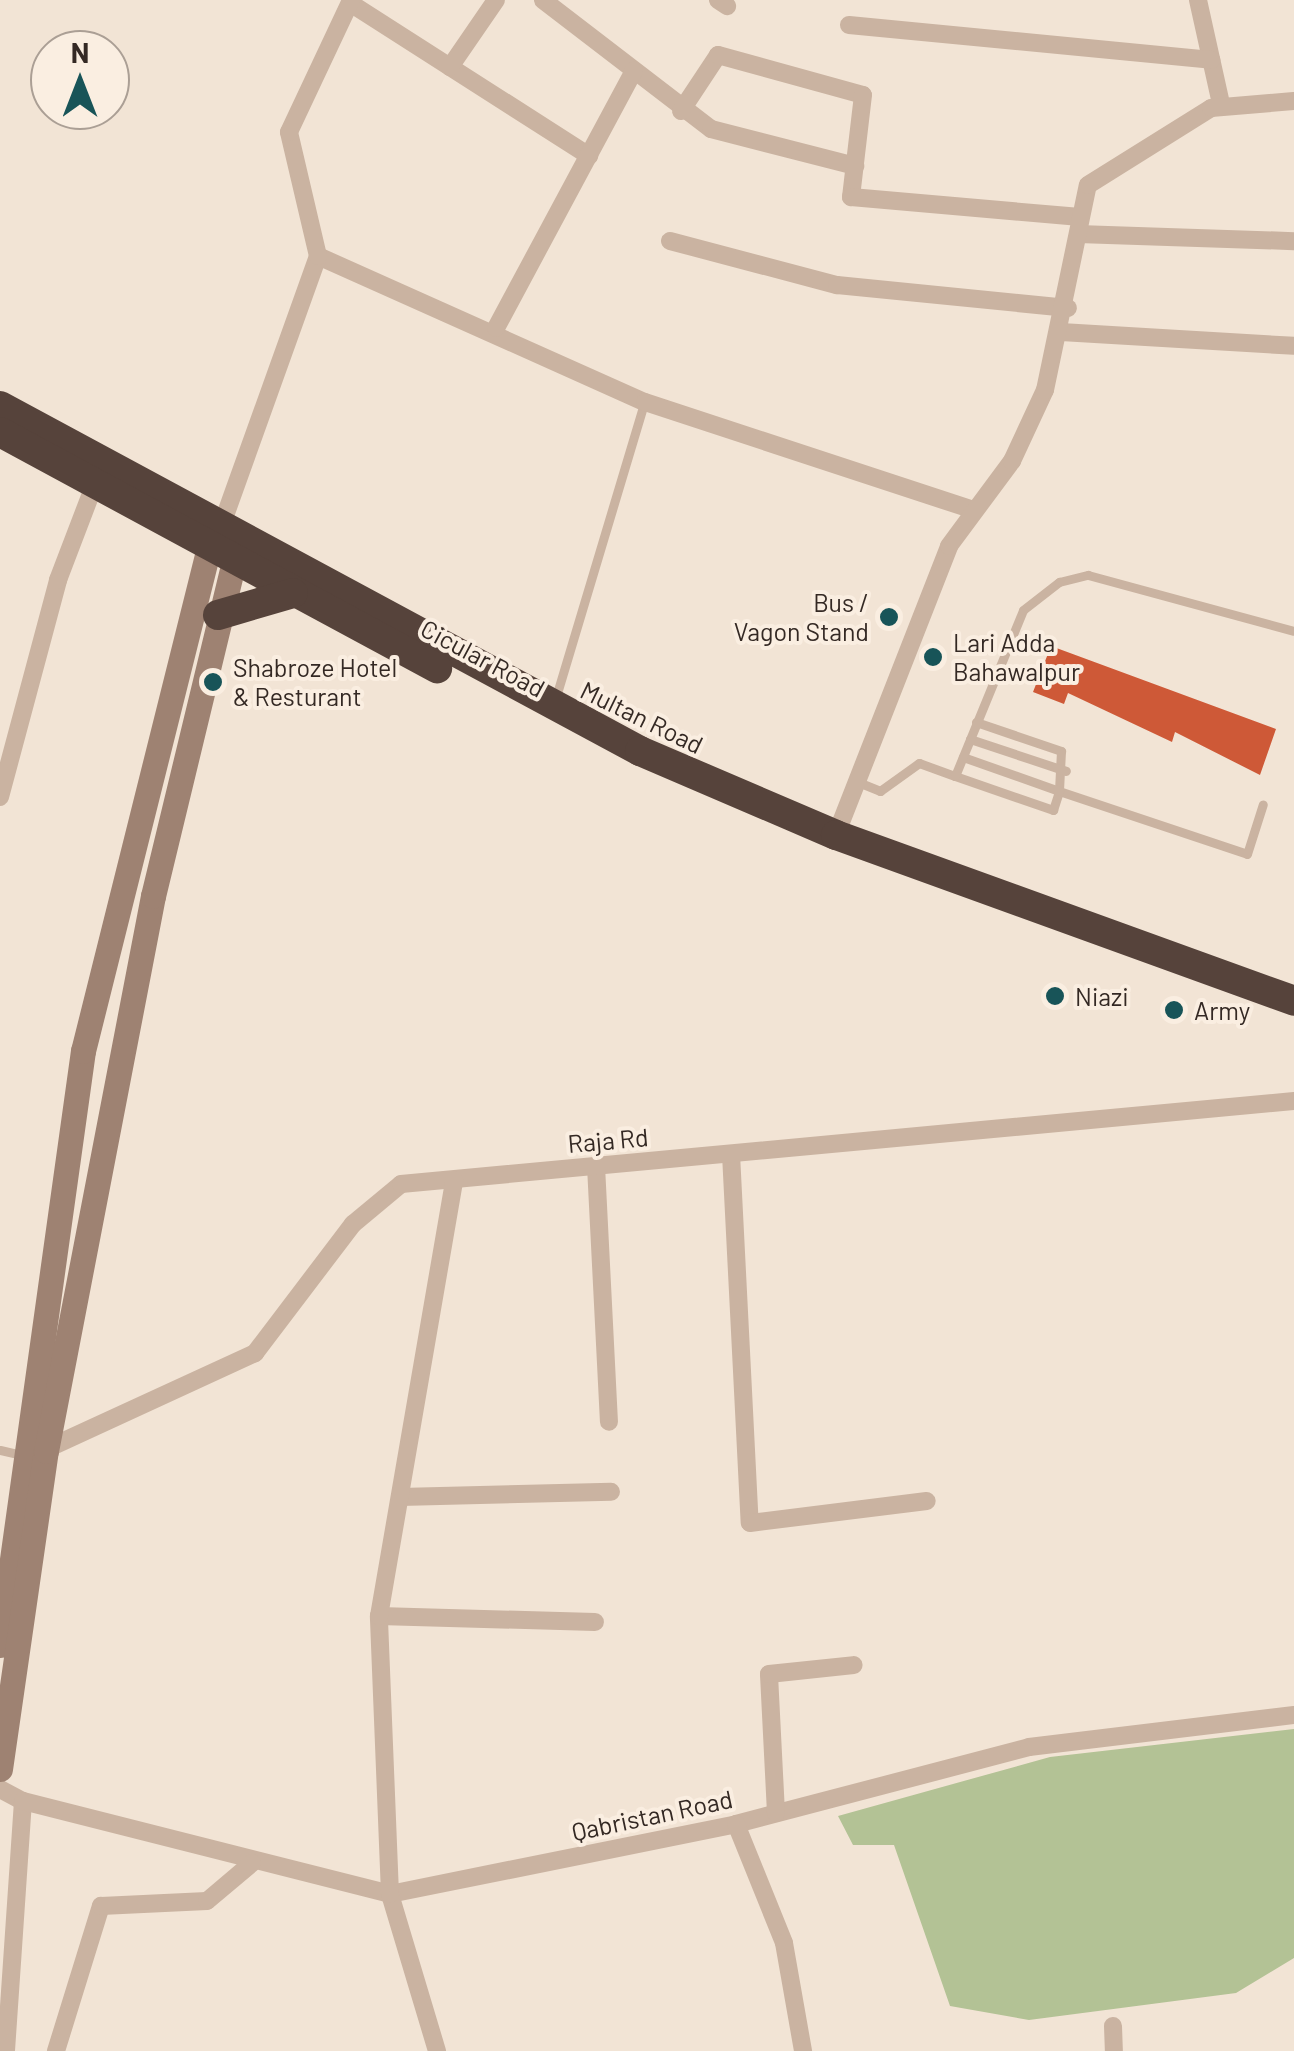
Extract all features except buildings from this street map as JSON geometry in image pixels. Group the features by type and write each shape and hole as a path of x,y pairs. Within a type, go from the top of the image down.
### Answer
{"highway":[{"name":"Multan Road","path":"0,406 221,545 548,716 836,835 1294,1001"},
{"name":"Cicular Road","path":"0,432 221,545 293,593 791,836 1294,1022"},
{"path":"218,615 293,593"}],"main road":[{"path":"0,1645 36,1454 157,878 218,615 221,545"},
{"path":"0,1769 83,1050 221,545"}],"street":[{"path":"450,67 496,0"},
{"path":"543,0 681,111 711,129 855,166"},
{"path":"1198,0 1221,104"},
{"path":"221,545 318,256 289,132 350,2 588,156"},
{"path":"849,24 1211,60"},
{"path":"681,111 715,55 860,94 854,198 1079,226 1294,241"},
{"path":"496,328 634,71"},
{"path":"836,835 950,546 1028,432 1068,308 1088,185 1116,160 1221,104 1294,101"},
{"path":"670,241 837,284 1068,308"},
{"path":"318,256 496,328 645,402 974,510"},
{"path":"1061,332 1294,346"},
{"path":"0,797 58,580 96,483"},
{"name":"Raja Rd","path":"36,1454 225,1374 256,1353 374,1200 401,1184 1294,1102"},
{"path":"732,1154 746,1517 758,1525 927,1500"},
{"path":"596,1166 609,1422"},
{"path":"438,2051 390,1894 379,1616 454,1180"},
{"path":"400,1497 611,1492"},
{"path":"379,1616 595,1622"},
{"path":"776,1813 769,1674 854,1665"},
{"name":"Qabristan Road","path":"0,1789 23,1801 252,1863 390,1894 736,1824 1030,1747 1294,1715"},
{"path":"6,2051 23,1801"},
{"path":"736,1824 784,1943 804,2051"},
{"path":"56,2051 101,1906 207,1901 252,1863"},
{"path":"1114,2026 1114,2051"}],"lane":[{"path":"548,716 645,402"},
{"path":"956,776 1023,610 1059,582 1088,576 1294,631"},
{"path":"858,782 880,791 919,764 1053,810 1066,771 1061,751 976,722"},
{"path":"970,739 1066,771"},
{"path":"963,757 1247,854 1263,804"},
{"path":"0,1450 36,1454"}],"green space":[{"path":"1294,1729 1294,1958 1236,1993 1029,2020 950,2006 894,1845 853,1845 838,1816 1050,1757"}],"place":[{"name":"Bus / Vagon Stand","path":"889,617"},
{"name":"Lari Adda Bahawalpur","path":"933,657"},
{"name":"Shabroze Hotel & Resturant","path":"213,682"},
{"name":"Niazi","path":"1055,996"},
{"name":"Army","path":"1174,1010"}]}
